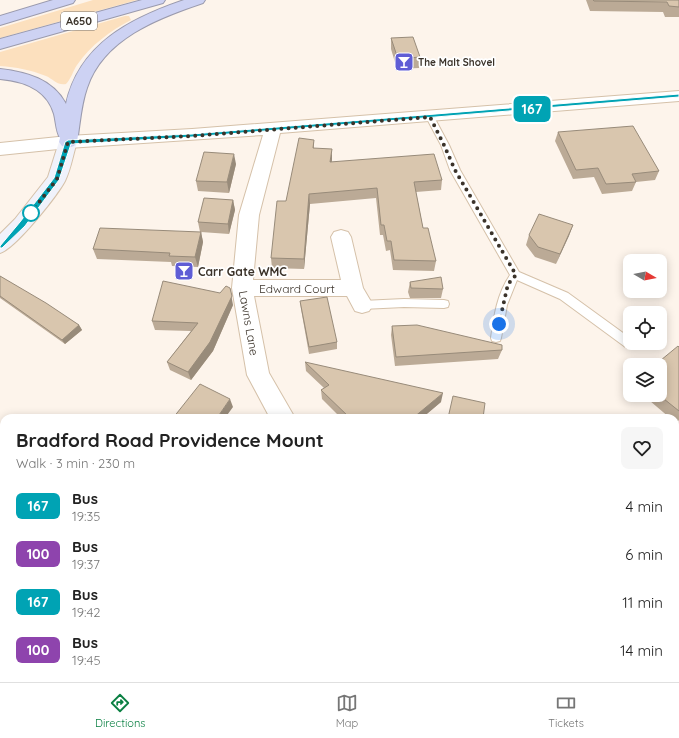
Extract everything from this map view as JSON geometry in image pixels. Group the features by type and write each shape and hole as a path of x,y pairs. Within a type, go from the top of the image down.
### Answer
{"highway":[{"name":"A650","path":"0,44 158,0"},
{"path":"68,142 79,87 86,71 97,57 109,44 125,32 147,20 198,0"},
{"name":"A650","path":"0,21 63,1"},
{"path":"0,15 63,1"},
{"path":"0,74 18,76 46,88 54,97 61,110 68,142"}],"street":[{"path":"0,149 68,142 192,136 679,96"},
{"name":"Lawns Lane","path":"273,129 250,215 242,288 258,375 281,414"},
{"path":"0,246 22,224 57,179 68,142"},
{"name":"Edward Court","path":"242,288 357,296 342,237"}],"lane":[{"path":"430,117 455,170 516,275 564,296 623,339"},
{"path":"496,338 504,296 508,284 516,275"},
{"path":"357,296 404,303 444,304"}],"shaded area":[{"path":"93,0 137,0 0,38 0,28"},
{"path":"129,16 131,20 108,34 88,51 77,65 66,84 58,83 46,76 29,70 0,66 0,52"}],"building":[{"path":"593,0 679,0 679,7 669,6 667,2"},
{"path":"413,37 420,57 398,59 391,38"},
{"path":"633,126 659,171 632,174 636,182 606,184 598,168 576,170 558,132"},
{"path":"299,138 314,140 313,148 332,149 330,162 434,154 442,180 414,182 423,228 428,228 436,261 394,260 391,241 387,241 384,225 381,225 377,188 309,194 304,259 271,258 277,201 286,201"},
{"path":"204,152 234,154 227,182 196,181"},
{"path":"204,198 233,200 228,224 198,222"},
{"path":"539,214 573,225 560,254 538,247 529,235"},
{"path":"100,228 201,232 195,257 169,256 170,253 93,249"},
{"path":"0,276 46,303 79,325 62,340 0,296"},
{"path":"441,277 443,289 411,288 410,282"},
{"path":"163,281 220,293 226,286 230,288 232,296 210,342 188,372 167,362 198,323 152,321"},
{"path":"327,297 337,342 309,347 300,301"},
{"path":"417,325 502,345 502,350 396,357 392,326"},
{"path":"678,346 679,347 679,411 667,401 667,358 663,358"},
{"path":"305,362 443,393 418,414 346,414 321,390 329,385"},
{"path":"200,384 230,399 220,414 176,414"},
{"path":"453,396 485,403 484,414 449,414"}],"bus line":[{"name":"167","path":"0,246 40,203 57,179 68,142 192,136 500,112 679,96"}],"place":[{"name":"The Malt Shovel","path":"404,62"},
{"name":"Carr Gate WMC","path":"184,271"}],"route":[{"path":"31,213 57,179 68,142 192,136 430,117 455,170 516,275 508,284 504,296 499,324"}]}
